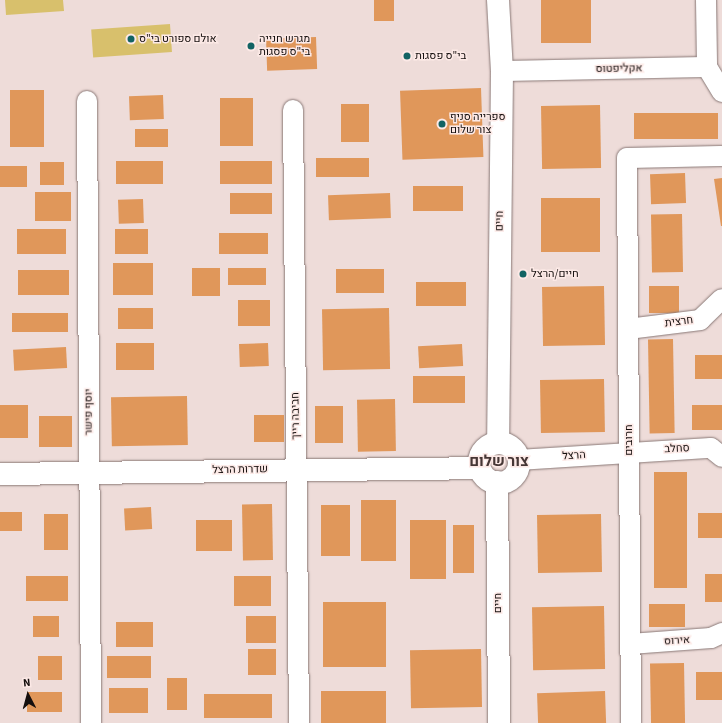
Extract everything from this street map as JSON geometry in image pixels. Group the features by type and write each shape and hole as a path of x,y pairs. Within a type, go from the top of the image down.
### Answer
{"street":[{"name":"חיים","path":"498,0 502,71 498,443"},
{"path":"706,0 707,67 722,92"},
{"name":"אקליפטוס","path":"502,71 707,67"},
{"name":"יוסף פישר","path":"87,101 91,723"},
{"name":"חביבה רייך","path":"293,110 299,723"},
{"name":"חרובים","path":"631,723 627,158 722,156"},
{"name":"חרצית","path":"628,329 700,320 722,299"},
{"path":"491,444 506,444 512,448 518,460 515,474 504,482 497,482 487,479 479,468 481,453 491,444"},
{"name":"סחלב","path":"629,452 711,448 722,457"},
{"name":"הרצל","path":"518,460 629,452"},
{"name":"שדרות הרצל","path":"0,474 479,468"},
{"name":"חיים","path":"497,482 499,723"},
{"name":"אירוס","path":"630,644 711,638 722,633"}],"shaded area":[{"path":"5,0 63,0 64,11 6,15"},
{"name":"אולם ספורט בי\"ס","path":"170,24 172,52 93,57 91,30"}],"building":[{"path":"374,0 394,0 394,21 374,21"},
{"path":"541,0 591,0 591,43 541,43"},
{"path":"316,37 317,69 267,71 266,39"},
{"name":"ספרייה סניף צור שלום","path":"481,88 483,157 402,160 400,91"},
{"path":"10,90 44,90 44,147 10,147"},
{"path":"163,95 164,119 130,120 129,96"},
{"path":"220,98 253,98 253,146 220,146"},
{"path":"341,104 369,104 369,142 341,142"},
{"path":"600,105 601,168 542,169 541,106"},
{"path":"634,113 718,113 718,139 634,139"},
{"path":"135,129 168,129 168,147 135,147"},
{"path":"316,158 369,158 369,177 316,177"},
{"path":"116,161 163,161 163,184 116,184"},
{"path":"220,161 272,161 272,184 220,184"},
{"path":"40,162 64,162 64,185 40,185"},
{"path":"0,166 27,166 27,187 0,187"},
{"path":"685,173 686,203 651,204 650,174"},
{"path":"722,178 722,226 721,226 714,179"},
{"path":"413,186 463,186 463,211 413,211"},
{"path":"35,192 71,192 71,221 35,221"},
{"path":"230,193 272,193 272,214 230,214"},
{"path":"390,193 391,218 329,220 328,195"},
{"path":"541,198 600,198 600,252 541,252"},
{"path":"143,199 144,223 119,224 118,200"},
{"path":"682,214 683,272 652,273 651,215"},
{"path":"17,229 66,229 66,254 17,254"},
{"path":"115,229 148,229 148,254 115,254"},
{"path":"219,233 268,233 268,254 219,254"},
{"path":"113,263 153,263 153,295 113,295"},
{"path":"192,268 220,268 220,296 192,296"},
{"path":"228,268 266,268 266,285 228,285"},
{"path":"336,269 384,269 384,293 336,293"},
{"path":"18,270 69,270 69,295 18,295"},
{"path":"416,282 466,282 466,306 416,306"},
{"path":"604,286 605,345 543,346 542,287"},
{"path":"649,286 679,286 679,313 649,313"},
{"path":"238,300 270,300 270,326 238,326"},
{"path":"118,308 153,308 153,329 118,329"},
{"path":"389,308 390,369 323,370 322,309"},
{"path":"12,313 68,313 68,332 12,332"},
{"path":"648,339 673,339 675,433 650,433"},
{"path":"116,343 154,343 154,370 116,370"},
{"path":"268,343 269,366 240,367 239,344"},
{"path":"462,344 463,366 419,368 418,346"},
{"path":"66,347 67,368 14,371 13,350"},
{"path":"695,355 722,355 722,379 695,379"},
{"path":"413,376 465,376 465,403 413,403"},
{"path":"604,379 605,432 541,433 540,380"},
{"path":"187,396 188,445 112,446 111,397"},
{"path":"395,399 396,451 358,452 357,400"},
{"path":"0,405 28,405 28,438 0,438"},
{"path":"692,405 722,405 722,430 692,430"},
{"path":"315,406 343,406 343,443 315,443"},
{"path":"254,415 284,415 284,442 254,442"},
{"path":"39,416 72,416 72,447 39,447"},
{"path":"654,472 687,472 687,588 654,588"},
{"path":"361,500 396,500 396,561 361,561"},
{"path":"272,504 273,560 243,561 242,505"},
{"path":"321,505 350,505 350,556 321,556"},
{"path":"151,507 152,529 125,530 124,508"},
{"path":"0,512 22,512 22,531 0,531"},
{"path":"698,513 722,513 722,538 698,538"},
{"path":"44,514 68,514 68,550 44,550"},
{"path":"601,514 602,572 538,573 537,515"},
{"path":"196,520 232,520 232,551 196,551"},
{"path":"410,520 446,520 446,579 410,579"},
{"path":"453,525 474,525 474,573 453,573"},
{"path":"705,574 722,574 722,602 705,602"},
{"path":"26,576 68,576 68,601 26,601"},
{"path":"234,576 271,576 271,606 234,606"},
{"path":"323,602 386,602 386,667 323,667"},
{"path":"649,604 685,604 685,627 649,627"},
{"path":"604,606 605,669 533,670 532,607"},
{"path":"33,616 59,616 59,637 33,637"},
{"path":"246,616 276,616 276,643 246,643"},
{"path":"116,622 153,622 153,647 116,647"},
{"path":"248,649 276,649 276,675 248,675"},
{"path":"481,649 482,707 411,708 410,650"},
{"path":"38,656 62,656 62,680 38,680"},
{"path":"107,656 151,656 151,678 107,678"},
{"path":"684,663 685,723 651,723 650,664"},
{"path":"696,672 722,672 722,700 696,700"},
{"path":"167,678 187,678 187,710 167,710"},
{"path":"109,688 148,688 148,713 109,713"},
{"path":"321,691 386,691 386,723 321,723"},
{"path":"605,691 606,723 538,723 537,693"},
{"path":"27,692 62,692 62,712 27,712"},
{"path":"204,694 272,694 272,718 204,718"}],"place":[{"name":"אולם ספורט בי\"ס","path":"131,39"},
{"name":"מגרש חנייה בי\"ס פסגות","path":"251,46"},
{"name":"בי\"ס פסגות","path":"407,56"},
{"name":"ספרייה סניף צור שלום","path":"442,124"},
{"name":"חיים/הרצל","path":"523,274"}],"district":[{"name":"צור שלום","path":"499,462"}]}
